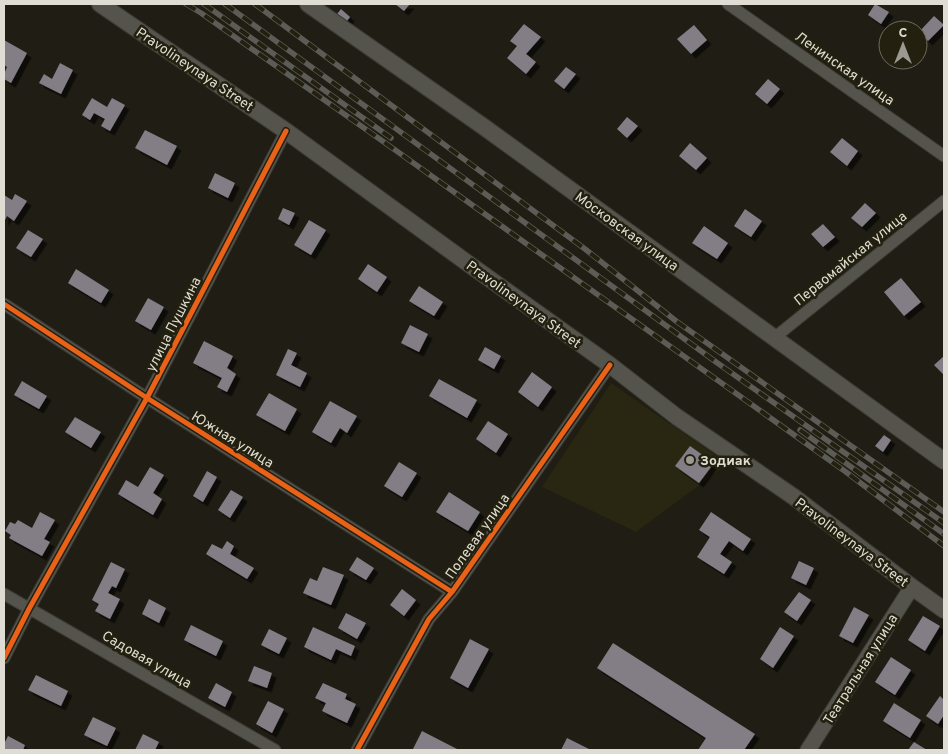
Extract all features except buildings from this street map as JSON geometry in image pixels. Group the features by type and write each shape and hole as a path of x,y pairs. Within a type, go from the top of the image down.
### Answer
{"main road":[{"name":"Pravolineynaya Street","path":"100,4 286,131 610,365 678,417 794,497 944,610"},
{"name":"Московская улица","path":"308,4 484,127 944,461"}],"street":[{"name":"Ленинская улица","path":"728,4 944,156"},
{"name":"улица Пушкина","path":"4,658 29,609 147,398 286,131"},
{"name":"Первомайская улица","path":"774,338 944,201"},
{"name":"Южная улица","path":"4,304 147,398 452,592"},
{"name":"Полевая улица","path":"357,750 430,619 452,592 610,365"},
{"name":"Театральная улица","path":"808,750 912,587"},
{"name":"Садовая улица","path":"4,594 275,750"}],"shaded area":[{"path":"611,383 728,464 636,532 542,487"}],"railway":[{"path":"186,4 398,152 846,472 944,546"},
{"path":"204,4 391,138"},
{"path":"225,4 716,362 944,523"},
{"path":"255,4 585,249 676,321 944,512"},
{"path":"800,430 944,534"}],"cycle path":[{"path":"4,658 29,609 147,398 286,131"},
{"path":"4,304 147,398 452,592"},
{"path":"357,750 429,619 452,592 610,365"}],"place":[{"name":"Зодиак","path":"690,460"}]}
